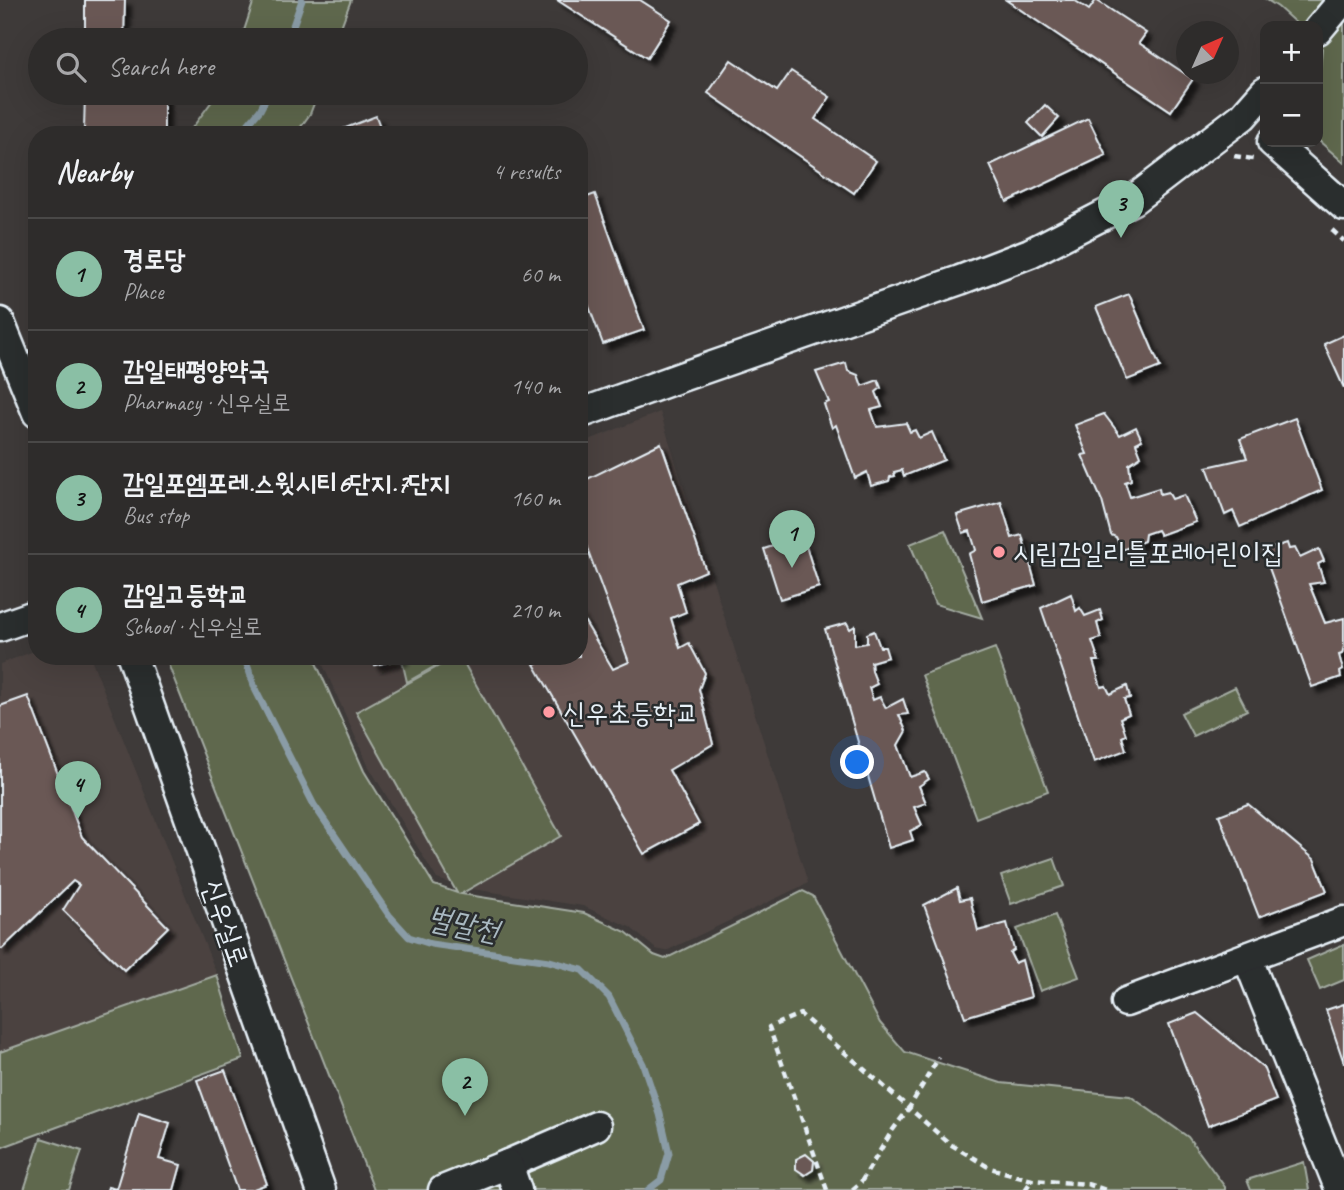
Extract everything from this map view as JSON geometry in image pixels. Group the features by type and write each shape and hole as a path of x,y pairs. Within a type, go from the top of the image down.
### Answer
{"street":[{"path":"1323,24 1343,0"},
{"path":"588,411 1030,253 1133,200 1243,116 1260,97"},
{"path":"1243,116 1260,139"},
{"path":"1266,147 1334,215"},
{"path":"0,322 28,390"},
{"path":"0,627 28,617"},
{"name":"신우실로","path":"135,665 321,1190"},
{"path":"1126,1002 1344,921"},
{"path":"1247,957 1340,1190"},
{"path":"443,1190 512,1177 596,1126"}],"path":[{"path":"1198,151 1260,146"},
{"path":"1334,215 1344,241"},
{"path":"827,1190 769,1027 800,1014 950,1144 990,1168 1032,1180 1087,1184 1106,1190"},
{"path":"852,1190 861,1182 939,1057"},
{"path":"1025,1190 1032,1180"}],"shaded area":[{"name":"신우초등학교","path":"660,412 808,883 666,951 656,949 630,927 583,906 466,888 437,879 369,767 323,665 588,665 588,440"},
{"path":"28,653 28,665 94,665 217,975 0,1052 0,664"}],"green space":[{"path":"254,0 351,0 340,28 245,28"},
{"path":"1267,0 1344,0 1344,163 1323,144 1323,21 1293,21"},
{"path":"209,105 313,105 301,126 194,126"},
{"path":"945,530 982,618 935,604 910,544"},
{"path":"995,648 1048,791 976,818 922,675"},
{"path":"169,665 317,665 364,771 434,885 457,893 356,712 441,665 465,665 561,836 461,894 584,913 626,932 654,955 665,959 803,891 813,896 880,1023 905,1052 1001,1083 1130,1096 1188,1137 1225,1187 1225,1190 374,1190"},
{"path":"403,665 437,665 407,682"},
{"path":"1235,687 1247,710 1193,736 1181,713"},
{"path":"1054,858 1064,886 1011,904 1001,876"},
{"path":"1055,915 1079,977 1040,991 1017,929"},
{"path":"1344,944 1344,980 1320,990 1307,960"},
{"path":"217,975 243,1059 0,1148 0,1052"},
{"path":"41,1138 82,1151 69,1190 24,1190"},
{"path":"1304,1162 1309,1190 1251,1190 1247,1180"}],"building":[{"path":"85,0 125,0 124,28 85,28"},
{"path":"557,0 640,0 671,20 647,58"},
{"path":"1006,0 1074,0 1089,10 1096,0 1146,33 1139,43 1176,68 1176,84 1190,84 1171,111"},
{"path":"731,60 777,91 791,71 830,97 815,119 876,161 854,193 708,93"},
{"path":"85,105 164,105 164,126 84,126"},
{"path":"1045,105 1059,118 1042,137 1028,123"},
{"path":"376,116 380,126 350,126"},
{"path":"1088,118 1106,155 1007,202 990,165"},
{"path":"595,194 644,330 603,344 588,304 588,197"},
{"path":"1129,294 1160,367 1127,380 1096,307"},
{"path":"1344,335 1344,388 1324,344"},
{"path":"846,363 848,371 858,375 862,386 878,380 881,388 876,392 882,407 871,410 877,427 906,423 910,432 915,430 919,438 932,432 944,460 904,476 902,470 894,472 895,476 890,477 889,481 871,486 867,472 855,478 836,425 832,428 824,404 829,402 816,372"},
{"path":"1104,414 1120,435 1136,427 1142,440 1136,443 1141,456 1129,464 1131,480 1125,482 1130,497 1159,488 1160,494 1168,492 1172,499 1184,495 1196,522 1160,535 1157,530 1145,534 1144,541 1122,550 1116,537 1111,535 1102,501 1082,455 1087,454 1075,425"},
{"path":"1295,418 1322,490 1240,527 1233,511 1225,515 1207,467 1247,458 1240,439"},
{"name":"신우초등학교","path":"661,443 706,571 677,583 686,612 671,618 680,648 689,643 705,673 699,689 713,744 669,770 699,824 644,854 535,665 588,665 588,627 613,669 629,662 588,550 588,479"},
{"name":"시립감일리틀포레어린이집","path":"1001,502 1012,538 1022,535 1036,585 982,601 969,554 976,550 970,531 963,533 957,515"},
{"path":"788,541 790,548 805,543 819,587 780,599 764,549"},
{"path":"1287,543 1289,549 1295,548 1300,558 1319,549 1324,561 1318,564 1324,582 1309,584 1325,623 1344,618 1344,646 1342,654 1339,655 1343,670 1340,672 1341,677 1312,687 1263,551"},
{"path":"1071,594 1076,611 1080,608 1085,616 1100,610 1103,620 1097,623 1101,638 1092,641 1099,661 1093,661 1101,687 1106,686 1110,694 1127,686 1130,698 1124,699 1129,714 1120,718 1126,735 1122,737 1126,750 1094,762 1041,608"},
{"path":"847,623 850,629 855,626 855,645 867,643 867,634 874,631 880,647 885,647 888,657 871,662 877,684 869,688 873,700 880,697 886,708 903,699 908,714 899,715 906,731 898,745 910,777 925,772 929,779 919,786 926,803 914,807 922,825 910,831 913,840 889,848 825,629"},
{"path":"28,696 82,837 168,927 124,970 63,910 79,885 73,881 0,948 0,706"},
{"path":"1248,804 1314,859 1327,891 1259,917 1219,815"},
{"path":"957,888 960,900 970,898 978,931 1007,923 1014,950 1010,953 1015,963 1022,960 1031,997 965,1017 924,905"},
{"path":"1344,1004 1344,1063 1326,1010"},
{"path":"1197,1013 1263,1067 1276,1100 1208,1126 1169,1024"},
{"path":"225,1070 267,1184 251,1190 237,1190 197,1080"},
{"path":"139,1113 170,1123 159,1159 181,1165 174,1190 107,1190 108,1187 116,1189"},
{"path":"806,1154 814,1161 813,1170 805,1175 796,1169 796,1159"}],"waterway":[{"name":"벌말천","path":"292,28 302,0"},
{"name":"벌말천","path":"247,126 263,105"},
{"name":"벌말천","path":"247,665 256,691 314,805 389,915 409,937 431,944 549,961 582,970 609,997 643,1064 660,1114 669,1153 661,1180 648,1190"}],"place":[{"name":"감일포엠포레.스윗시티6단지.7단지","path":"1121,238"},
{"name":"시립감일리틀포레어린이집","path":"999,552"},
{"name":"경로당","path":"792,568"},
{"name":"신우초등학교","path":"549,712"},
{"name":"감일고등학교","path":"78,819"},
{"name":"감일태평양약국","path":"465,1116"}]}
